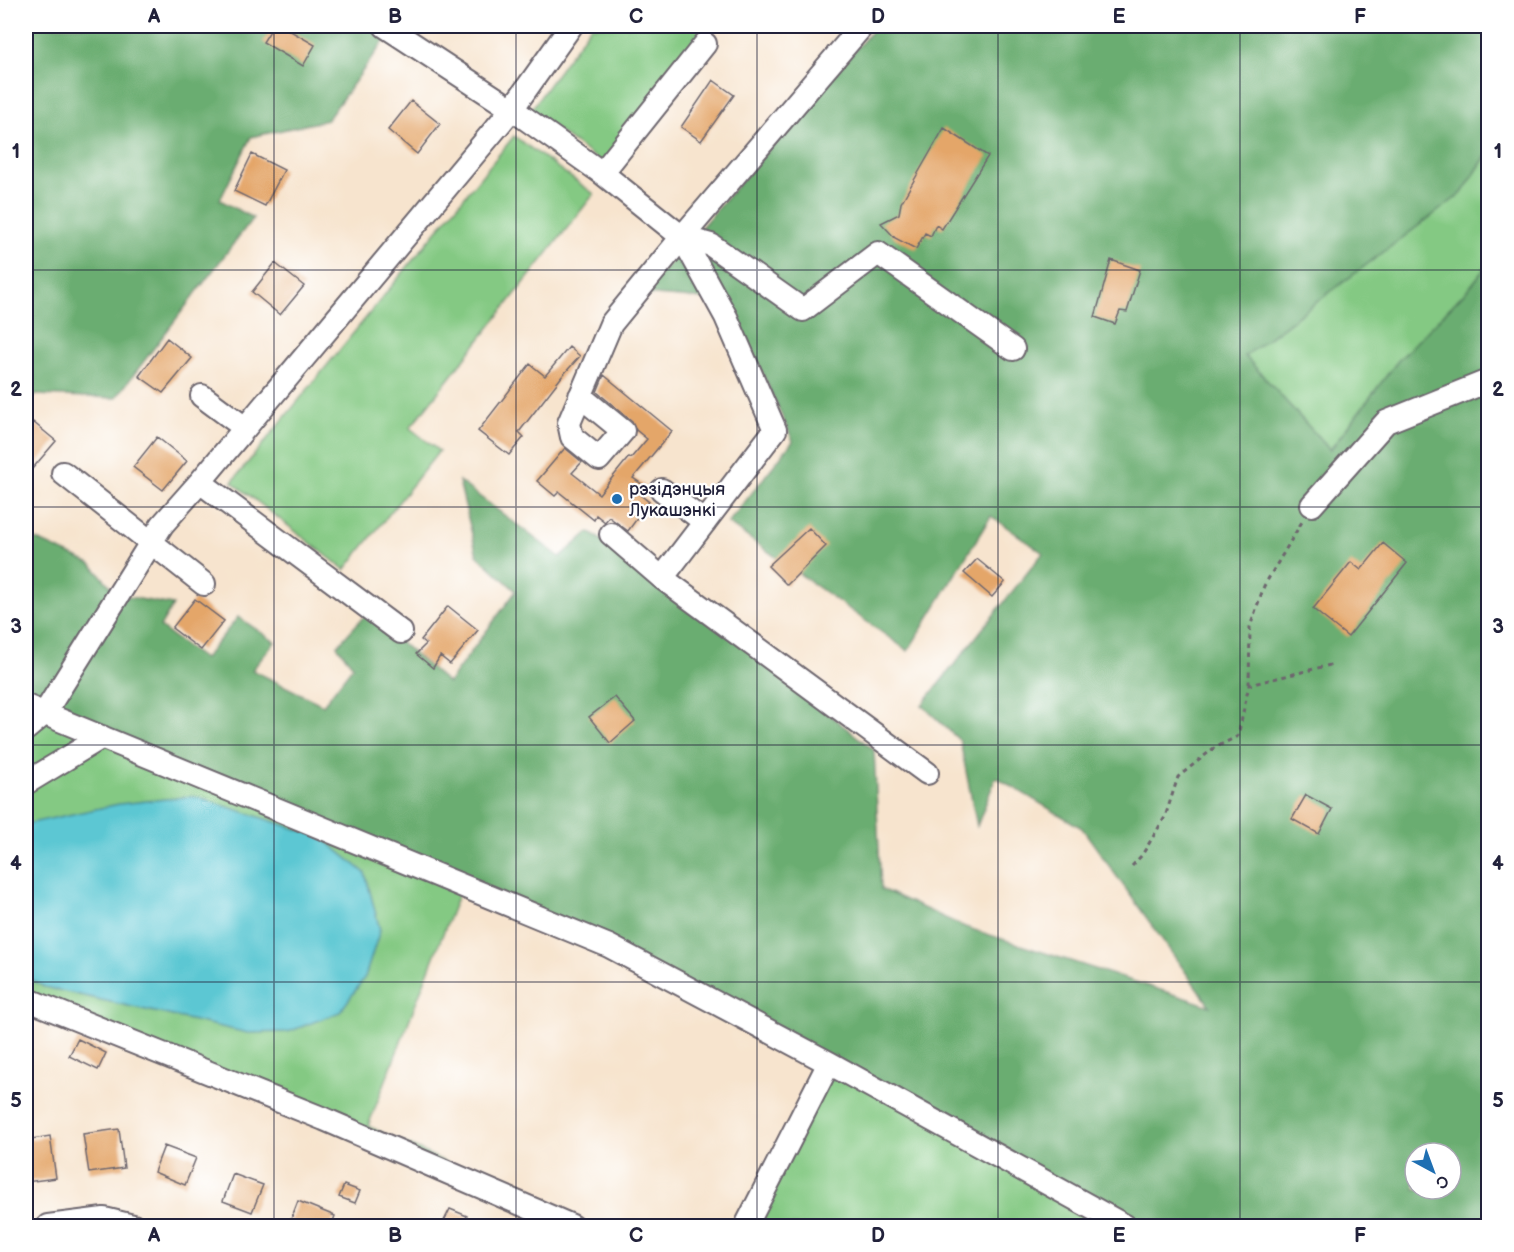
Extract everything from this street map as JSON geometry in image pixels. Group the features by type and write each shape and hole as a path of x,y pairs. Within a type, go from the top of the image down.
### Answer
{"street":[{"path":"385,26 512,109 602,173 682,237 726,317 775,430 662,578"},
{"path":"26,729 35,710 162,525 512,109 570,26"},
{"path":"580,396 611,324 862,26"},
{"path":"602,173 705,44"},
{"path":"682,237 711,245 803,310 878,253 1012,349"},
{"path":"1312,505 1386,422 1488,381"},
{"path":"202,396 245,428"},
{"path":"63,473 204,584"},
{"path":"200,482 401,632"},
{"path":"662,490 705,522"},
{"path":"611,534 662,578 927,773"},
{"path":"35,710 609,946 829,1063 1111,1223"},
{"path":"26,783 102,737"},
{"path":"26,999 324,1119 572,1227"},
{"path":"746,1227 829,1063"},
{"path":"48,1227 104,1223 133,1227"}],"path":[{"path":"1132,866 1142,855 1165,817 1178,777 1214,748 1238,736 1249,685 1250,627 1264,586 1312,505"},
{"path":"1249,685 1334,664"}],"green space":[{"path":"26,26 371,26 388,36 327,120 251,137 220,200 253,218 116,398 35,395 26,407"},
{"path":"591,26 708,26 607,166 530,111"},
{"path":"876,26 1488,26 1488,153 1462,193 1245,356 1330,450 1397,362 1471,286 1488,264 1488,1226 1125,1226 609,946 26,706 26,535 91,564 118,595 173,605 160,627 204,659 238,617 275,642 252,670 323,705 353,666 337,646 367,613 448,683 516,591 477,555 459,481 560,557 589,532 636,562 874,750 881,889 965,927 1210,1006 1082,828 996,777 977,826 960,741 922,705 1043,553 991,516 908,651 728,523 793,441 730,301 643,294"},
{"path":"514,136 594,194 410,428 439,451 345,570 232,482"},
{"path":"1488,153 1488,264 1471,286 1397,362 1330,450 1244,356 1462,193"},
{"path":"26,705 462,885 368,1126 582,1226 26,1003"},
{"path":"829,1063 1125,1226 746,1226"}],"water":[{"path":"194,796 321,837 365,873 380,930 365,977 340,1012 288,1032 248,1033 44,987 26,977 26,824 119,804"}],"building":[{"path":"273,26 282,26 315,45 303,66 263,42"},
{"path":"713,80 734,95 701,141 681,127"},
{"path":"411,101 440,124 417,154 388,130"},
{"path":"944,128 988,156 942,229 936,225 931,236 925,233 916,249 895,238 881,223 899,214 901,203"},
{"path":"252,154 284,170 265,206 234,191"},
{"path":"1111,260 1140,270 1127,312 1120,311 1115,324 1095,317"},
{"path":"275,263 304,286 280,315 252,292"},
{"path":"167,338 192,358 163,393 139,376"},
{"path":"569,347 580,356 519,432 524,437 509,455 478,431 530,364 545,376"},
{"path":"604,375 672,431 633,478 645,486 638,493 649,502 628,531 609,517 605,522 596,515 594,520 559,492 555,496 537,481 565,448 582,462 572,473 599,494 647,439 636,430 632,421 597,392"},
{"path":"33,422 56,441 26,476 26,430"},
{"path":"157,437 187,461 163,490 133,467"},
{"path":"809,528 826,546 787,585 768,566"},
{"path":"1383,543 1407,563 1348,637 1313,609 1351,562 1361,570"},
{"path":"977,559 1005,582 992,597 964,573"},
{"path":"195,599 224,621 201,650 172,628"},
{"path":"448,606 478,630 450,664 440,656 433,668 416,654 426,644 421,640"},
{"path":"615,697 635,721 610,743 589,717"},
{"path":"1306,795 1332,809 1319,834 1292,819"},
{"path":"78,1039 106,1053 98,1070 69,1056"},
{"path":"119,1129 124,1168 89,1173 83,1134"},
{"path":"50,1136 56,1178 26,1182 26,1140"},
{"path":"164,1146 196,1158 185,1185 154,1172"},
{"path":"233,1174 263,1185 252,1212 223,1201"},
{"path":"344,1185 360,1191 355,1203 339,1197"},
{"path":"298,1201 335,1216 331,1227 288,1227"},
{"path":"450,1209 467,1216 463,1227 457,1227 444,1221"}],"place":[{"name":"рэзідэнцыя Лукашэнкі","path":"617,499"}]}
